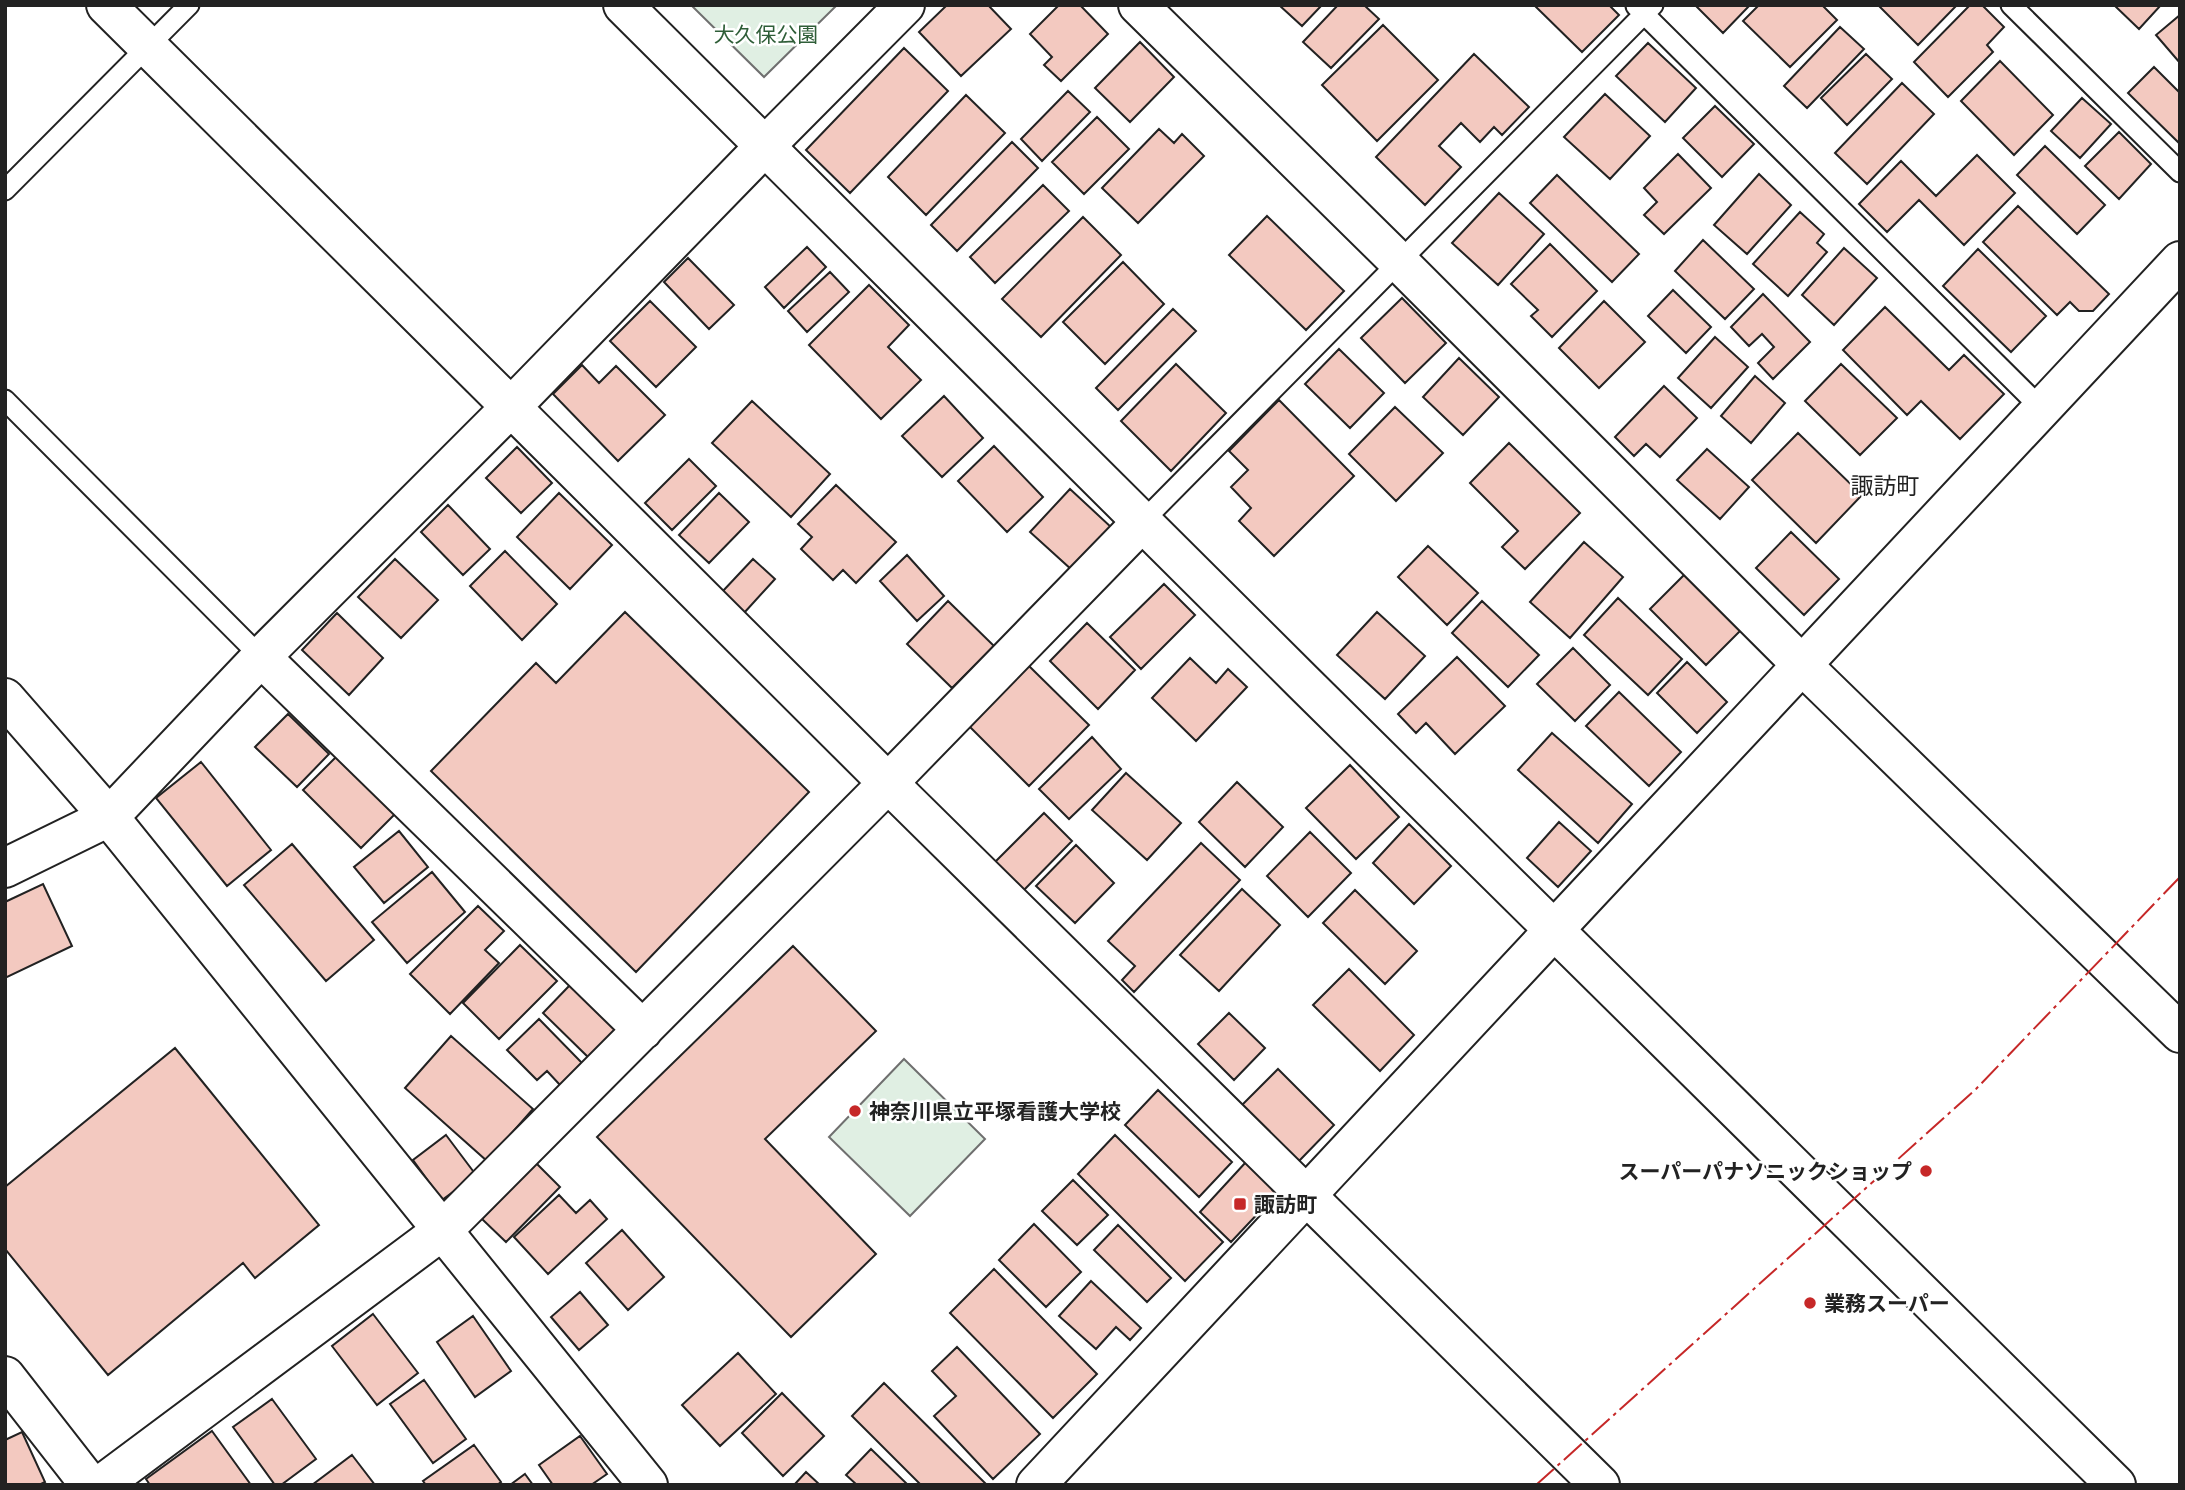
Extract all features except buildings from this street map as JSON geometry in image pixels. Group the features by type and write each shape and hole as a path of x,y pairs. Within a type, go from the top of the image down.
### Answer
{"street":[{"path":"106,5 888,783 1600,1485"},
{"path":"622,5 2116,1485"},
{"path":"5,868 108,817 261,657 511,407 905,5"},
{"path":"1138,5 1802,665 2180,1033"},
{"path":"1036,1485 2180,261"},
{"path":"101,1485 443,1230 888,783 1142,522"},
{"path":"261,657 643,1030"},
{"path":"5,698 108,817 648,1485"},
{"path":"5,1376 90,1485"}],"lane":[{"path":"5,190 189,5"},
{"path":"2011,5 2180,172"},
{"path":"1142,522 1400,263 1644,8 2042,409"},
{"path":"5,400 261,657"}],"green space":[{"name":"大久保公園","path":"691,5 837,5 764,77"},
{"path":"904,1059 985,1139 910,1216 829,1137"}],"power":[{"path":"1536,1485 1976,1089 2180,877"}],"place":[{"name":"神奈川県立平塚看護大学校","path":"855,1111"},
{"name":"スーパーパナソニックショップ","path":"1926,1171"},
{"name":"諏訪町","path":"1240,1204"},
{"name":"業務スーパー","path":"1810,1303"}],"district":[{"name":"諏訪町","path":"1885,486"}]}
